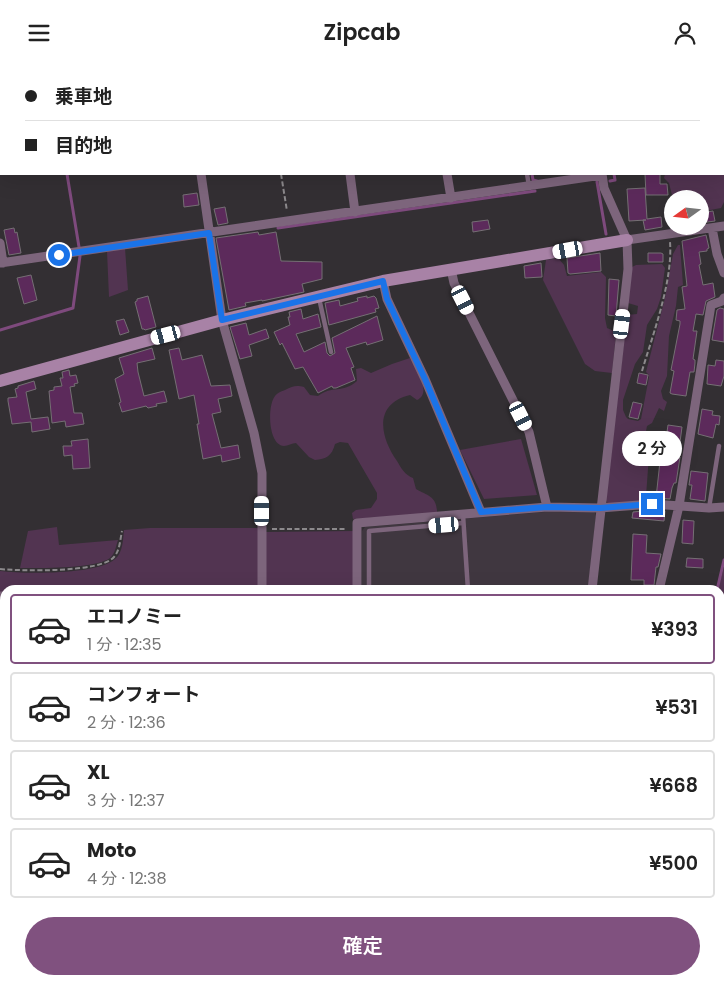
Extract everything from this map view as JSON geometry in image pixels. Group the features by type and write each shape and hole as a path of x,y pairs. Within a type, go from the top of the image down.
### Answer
{"street":[{"path":"201,175 222,320 254,433 262,473 262,585"},
{"path":"350,175 355,212"},
{"path":"447,175 451,198"},
{"path":"0,243 1,263 602,175 604,188 627,240 628,269 592,585"},
{"path":"709,228 724,226"},
{"path":"712,228 717,254 724,273"},
{"path":"0,381 222,320 383,281 664,235"},
{"path":"451,269 454,283 529,432 547,507"},
{"path":"383,281 387,299 425,379 481,512"},
{"path":"660,585 679,506 711,305 722,301 724,298"},
{"path":"357,585 357,523 463,519 481,512 547,507 600,508 652,504 708,508 724,507"}],"lane":[{"path":"527,175 529,186"},
{"path":"318,297 331,352"},
{"path":"708,508 718,447"},
{"path":"369,585 369,531 463,519 468,585"}],"path":[{"path":"281,175 289,221"},
{"path":"642,371 663,297 671,253 669,235"},
{"path":"262,529 357,529"},
{"path":"0,569 18,571 55,569 92,566 109,562 116,556 122,531"}],"shaded area":[{"path":"665,175 724,175 724,202 721,208 709,210 709,190 671,190 669,183 664,178"},
{"path":"678,245 680,245 683,285 678,287 669,336 667,376 661,391 663,399 667,402 664,411 659,408 652,423 647,426 642,452 649,455 646,496 644,501 608,504 606,500 627,315 637,314 638,306 628,303 632,267 636,265 662,264 665,268 661,297 657,309 647,325 643,352 635,364 623,400 623,410 626,417 638,421 641,419 649,377 646,372 665,298 673,254"},
{"path":"125,248 128,290 109,297 107,251"},
{"path":"559,259 564,265 567,276 601,272 606,277 605,318 607,328 616,334 612,373 595,371 585,364 543,280 546,260"},
{"path":"410,358 421,380 423,392 417,400 410,395 398,399 390,406 383,422 384,432 391,452 400,466 405,473 413,478 416,489 434,500 437,513 353,519 352,513 356,510 371,508 377,499 377,493 348,443 340,442 335,444 328,456 315,460 309,457 296,443 284,446 279,444 275,439 270,424 272,401 278,393 294,386 304,387 310,395 318,396 328,391 347,387 357,381 356,369 361,368 371,373"},
{"path":"521,439 537,495 484,499 460,450"},
{"path":"592,511 595,513 589,585 362,585 362,531 365,527 545,512"},
{"path":"57,527 59,545 118,540 112,556 103,562 67,567 20,568 28,531"},
{"path":"150,528 260,528 258,585 0,585 0,571 42,573 77,571 106,564 115,559 120,553 124,530"},
{"path":"353,531 354,585 266,585 266,532"},
{"path":"724,567 724,585 719,585"}],"building":[{"path":"645,175 660,175 660,184 667,184 668,190 664,190 664,195 646,195"},
{"path":"645,188 647,219 661,217 662,227 645,230 643,220 629,221 627,189"},
{"path":"197,193 199,205 184,207 183,195"},
{"path":"225,207 228,223 218,225 214,209"},
{"path":"713,211 715,221 709,222 709,212"},
{"path":"488,220 490,229 473,232 472,222"},
{"path":"14,228 15,233 17,232 21,253 9,255 4,230"},
{"path":"258,232 259,235 276,232 281,261 322,262 322,279 302,284 304,292 245,303 246,306 229,310 216,238"},
{"path":"706,235 709,248 707,251 699,252 701,264 699,265 703,285 713,283 715,297 706,301 703,315 696,314 693,331 697,331 693,359 695,360 694,372 690,372 686,396 670,393 674,371 671,370 680,324 680,321 676,320 677,310 685,309 682,287 687,286 682,241"},
{"path":"600,253 601,271 568,273 567,258"},
{"path":"648,253 663,254 663,262 648,262"},
{"path":"541,263 542,277 525,278 524,266"},
{"path":"31,275 37,300 24,304 17,278"},
{"path":"609,279 619,280 616,316 608,315"},
{"path":"148,296 156,327 145,330 142,329 135,302 137,299"},
{"path":"367,296 367,298 374,296 376,298 379,308 375,309 376,312 329,325 325,303 339,300 340,306 358,301 357,298"},
{"path":"720,308 724,309 724,342 712,340 717,310"},
{"path":"301,309 303,319 318,314 321,327 296,334 304,352 325,342 327,353 330,356 335,353 332,338 377,316 383,340 367,345 366,342 346,348 354,367 351,368 355,380 336,388 332,386 318,393 303,367 295,369 282,343 280,345 274,332 290,325 289,312"},
{"path":"124,319 129,332 120,335 116,321"},
{"path":"246,323 249,335 266,329 269,338 249,345 252,356 240,359 230,327"},
{"path":"152,348 155,359 137,363 144,396 164,391 167,402 148,408 146,406 122,412 115,379 124,374 119,358"},
{"path":"179,348 182,360 202,355 211,386 230,385 232,396 218,399 221,412 212,414 221,448 238,445 240,458 222,462 221,455 203,459 194,395 179,399 169,350"},
{"path":"716,360 724,361 724,376 721,386 707,384 708,365 715,366"},
{"path":"69,370 70,376 76,375 78,383 70,387 74,413 82,413 84,424 66,427 65,421 52,423 49,391 54,390 54,387 62,386 60,378 63,378 62,372"},
{"path":"639,373 648,375 646,385 637,383"},
{"path":"34,381 36,389 26,392 31,419 48,417 50,429 32,432 31,422 12,424 8,398 17,397 15,389 18,386"},
{"path":"633,402 642,404 638,419 629,417"},
{"path":"702,409 713,411 712,415 720,416 719,425 716,424 713,438 698,434"},
{"path":"668,425 682,427 676,483 674,483 672,488 670,499 656,498 662,443 664,438 666,439"},
{"path":"88,439 90,468 73,469 72,455 64,456 63,446 72,446 71,441"},
{"path":"691,471 708,473 705,501 690,499"},
{"path":"665,511 664,521 632,518 633,512"},
{"path":"683,520 694,521 693,544 682,543"},
{"path":"633,534 647,535 646,553 661,554 658,567 656,567 654,585 644,585 644,580 631,580"},
{"path":"687,558 703,559 703,568 686,567"}],"waterway":[{"path":"67,175 79,247"},
{"path":"532,175 533,180 537,181"},
{"path":"610,181 615,180 614,175"},
{"path":"597,182 606,234"},
{"path":"278,228 535,191"},
{"path":"0,330 73,308 80,256"},
{"path":"718,585 724,560"}],"route":[{"path":"59,255 209,233 222,320 383,281 387,299 456,449 481,512 547,507 600,508 652,504"}]}
